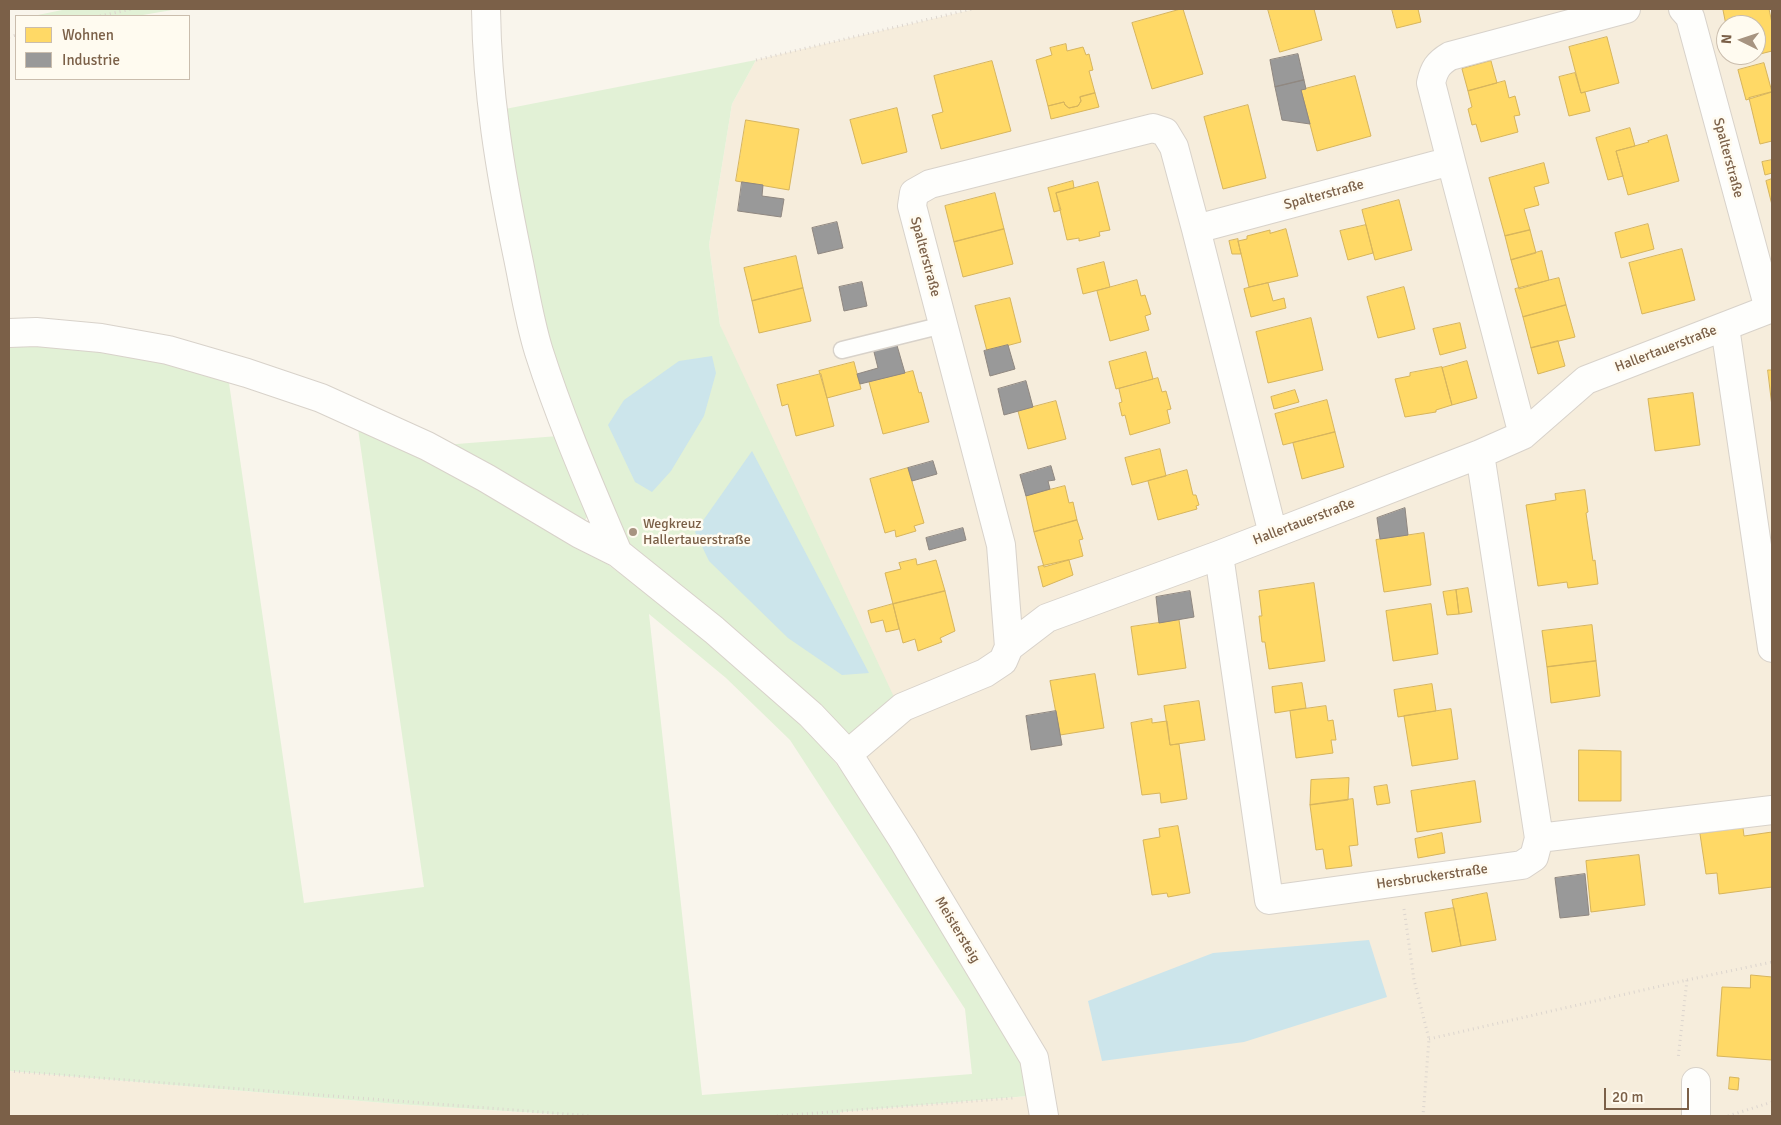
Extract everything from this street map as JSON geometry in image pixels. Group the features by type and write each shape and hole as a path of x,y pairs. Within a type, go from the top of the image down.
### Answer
{"street":[{"path":"486,9 487,57 492,112 511,226 539,351 559,412 618,553"},
{"path":"1523,435 1431,83 1433,70 1440,61 1450,56 1626,9"},
{"name":"Spalterstraße","path":"1683,9 1690,17 1771,308"},
{"name":"Spalterstraße","path":"1009,647 1001,545 912,206 914,193 930,184 1153,128 1165,132 1174,147 1273,534"},
{"name":"Spalterstraße","path":"1196,229 1451,161"},
{"name":"Hallertauerstraße","path":"848,754 902,707 985,673 1003,661 1009,647 1047,618 1219,555 1480,454 1523,435 1586,380 1771,308"},
{"path":"1725,327 1772,648"},
{"name":"Meistersteig","path":"9,333 36,332 101,338 168,350 247,373 321,398 427,446 486,478 580,534 618,553 714,630 791,697 848,754 903,840 1034,1058 1043,1106"},
{"name":"Hersbruckerstraße","path":"1219,555 1269,900 1522,865 1534,858 1538,838 1480,454"},
{"path":"1538,838 1772,810"},
{"path":"1696,1082 1696,1116"}],"lane":[{"path":"842,350 943,325"}],"path":[{"path":"105,15 132,9"},
{"path":"756,60 972,9"},
{"path":"1400,882 1414,980 1428,1039 1423,1116"},
{"path":"1428,1039 1772,962"},
{"path":"1687,980 1677,1080 1696,1082"},
{"path":"9,1071 592,1116"},
{"path":"1728,1116 1772,1102"},
{"path":"777,1116 1043,1106"}],"shaded area":[{"path":"975,9 1772,9 1772,1116 840,1116 840,1112 1041,1095 846,737 859,727 720,325 709,245 732,104 756,60"},
{"path":"9,1071 396,1104 583,1116 9,1116"}],"green space":[{"path":"67,9 178,9 143,15 38,15"},
{"path":"756,60 732,104 709,245 720,325 894,697 846,737 623,540 590,462 540,320 500,110"},
{"path":"9,342 112,347 228,376 304,903 424,887 357,422 491,488 591,552 732,656 828,753 867,805 1022,1065 1028,1096 840,1112 840,1116 583,1116 396,1104 9,1071","holes":["649,614 726,678 790,740 965,1009 972,1074 702,1095"]},
{"path":"558,436 590,513 579,528 444,445"}],"water":[{"path":"712,356 716,373 704,416 671,471 652,492 635,482 608,425 624,400 679,361"},
{"path":"752,451 869,673 842,675 788,638 709,561 695,532"},
{"path":"1369,940 1387,997 1244,1042 1102,1061 1088,1001 1213,953"}],"building: Wohnen":[{"path":"1183,9 1203,74 1152,89 1132,23"},
{"path":"1268,9 1314,9 1322,40 1280,52"},
{"path":"1392,9 1418,9 1421,22 1397,28"},
{"path":"1769,9 1772,23 1772,51 1766,52 1766,15 1724,15 1723,10"},
{"path":"1607,37 1619,83 1581,93 1569,47"},
{"path":"1066,44 1067,51 1083,47 1086,55 1089,54 1093,70 1089,71 1095,93 1080,97 1081,101 1078,106 1069,108 1064,102 1048,106 1036,60 1052,55 1050,48"},
{"path":"992,61 1011,131 941,149 932,115 943,112 934,76"},
{"path":"1491,61 1497,83 1468,91 1462,69"},
{"path":"1765,65 1772,92 1746,100 1738,70"},
{"path":"1575,73 1581,93 1585,92 1590,111 1569,116 1559,77"},
{"path":"1355,76 1371,136 1317,151 1301,90"},
{"path":"1505,81 1509,98 1515,96 1520,115 1514,116 1518,132 1481,142 1476,124 1472,125 1468,109 1472,107 1468,91"},
{"path":"1772,92 1772,141 1760,144 1749,98"},
{"path":"1095,93 1099,107 1051,119 1048,106 1064,102 1069,108 1078,106 1081,101 1080,97"},
{"path":"1248,105 1266,178 1223,189 1204,117"},
{"path":"897,108 907,152 862,164 850,120"},
{"path":"746,120 799,129 789,190 736,181"},
{"path":"1630,128 1635,146 1616,151 1623,176 1608,180 1596,138"},
{"path":"1667,135 1679,181 1628,195 1616,151"},
{"path":"1772,160 1772,173 1765,175 1762,162"},
{"path":"1544,163 1549,183 1534,187 1539,205 1524,209 1530,230 1505,236 1489,178"},
{"path":"1772,179 1772,205 1766,181"},
{"path":"1073,181 1074,188 1056,193 1061,210 1054,212 1048,188"},
{"path":"1098,182 1110,230 1099,232 1100,236 1079,241 1079,238 1067,240 1056,193"},
{"path":"995,193 1004,229 954,242 945,206"},
{"path":"1399,200 1412,250 1375,260 1362,210"},
{"path":"1648,224 1654,249 1621,258 1615,233"},
{"path":"1366,225 1373,253 1348,260 1340,231"},
{"path":"1004,229 1013,264 963,277 954,242"},
{"path":"1286,229 1298,276 1249,287 1238,241 1247,239 1247,236 1270,230 1270,233"},
{"path":"1530,230 1536,253 1511,260 1505,236"},
{"path":"1238,239 1241,254 1232,254 1229,241"},
{"path":"1682,249 1695,300 1642,314 1629,263"},
{"path":"1542,251 1549,280 1519,289 1511,260"},
{"path":"796,256 803,288 752,301 744,268"},
{"path":"1104,262 1110,287 1083,294 1077,269"},
{"path":"1559,278 1566,305 1523,317 1515,289"},
{"path":"1137,280 1141,296 1145,295 1151,314 1145,316 1149,330 1110,341 1097,291"},
{"path":"1268,283 1273,301 1284,298 1286,308 1251,317 1244,289"},
{"path":"1404,287 1415,329 1378,338 1367,297"},
{"path":"803,288 811,321 759,333 752,301"},
{"path":"1010,298 1021,342 987,351 975,306"},
{"path":"1566,305 1575,337 1531,348 1523,317"},
{"path":"1311,318 1323,370 1268,383 1256,332"},
{"path":"1460,323 1466,348 1440,355 1433,329"},
{"path":"1558,341 1565,366 1538,374 1531,348"},
{"path":"1146,352 1153,379 1116,389 1109,362"},
{"path":"1467,361 1477,398 1452,405 1442,368"},
{"path":"854,362 861,389 827,398 819,371"},
{"path":"1442,367 1452,405 1436,410 1436,412 1405,417 1395,379 1410,376 1410,373"},
{"path":"1768,370 1772,370 1772,406"},
{"path":"913,371 929,422 883,434 869,382"},
{"path":"821,374 834,426 796,436 788,404 782,406 777,385"},
{"path":"1158,378 1162,392 1166,391 1171,409 1167,410 1170,423 1130,435 1125,415 1122,416 1119,403 1122,402 1119,389"},
{"path":"1295,390 1299,402 1274,409 1271,397"},
{"path":"1693,393 1700,445 1655,451 1648,399"},
{"path":"1327,400 1335,432 1283,445 1275,414"},
{"path":"1056,401 1066,439 1028,449 1018,411"},
{"path":"1335,432 1344,467 1302,479 1293,443"},
{"path":"1160,449 1166,476 1132,485 1125,458"},
{"path":"908,468 924,523 914,526 916,531 896,537 895,530 885,533 870,479"},
{"path":"1187,470 1193,495 1196,495 1199,505 1196,506 1197,509 1158,520 1148,481"},
{"path":"1065,486 1069,503 1073,502 1077,520 1034,532 1026,496"},
{"path":"1585,490 1588,512 1586,513 1598,584 1568,588 1567,582 1538,586 1526,505 1556,500 1555,494"},
{"path":"1077,520 1083,539 1079,540 1083,556 1044,567 1034,532"},
{"path":"1424,533 1431,585 1384,592 1376,540"},
{"path":"916,559 917,565 936,560 945,591 893,604 885,573 901,569 899,563"},
{"path":"1069,560 1073,575 1043,587 1038,567"},
{"path":"1314,583 1325,661 1269,669 1265,642 1262,642 1259,616 1262,616 1259,591"},
{"path":"1468,588 1472,612 1459,614 1456,590"},
{"path":"1456,590 1459,614 1447,615 1443,592"},
{"path":"945,591 955,631 940,638 942,642 918,651 915,639 903,643 893,604"},
{"path":"893,604 899,629 886,632 883,620 871,623 868,611"},
{"path":"1431,604 1438,654 1393,661 1386,611"},
{"path":"1179,620 1186,668 1138,675 1131,627"},
{"path":"1592,625 1596,661 1547,667 1542,631"},
{"path":"1596,661 1600,696 1551,703 1547,667"},
{"path":"1095,674 1104,728 1060,735 1050,681"},
{"path":"1302,683 1306,708 1275,713 1272,687"},
{"path":"1432,684 1436,711 1398,717 1394,690"},
{"path":"1199,701 1205,740 1170,745 1164,706"},
{"path":"1326,706 1328,721 1333,720 1336,740 1331,740 1333,753 1296,758 1290,711"},
{"path":"1451,709 1458,759 1412,766 1404,716"},
{"path":"1152,719 1152,723 1167,721 1170,745 1179,744 1187,799 1161,803 1160,793 1142,795 1131,723"},
{"path":"1579,750 1621,751 1621,801 1579,801"},
{"path":"1349,778 1348,800 1310,805 1311,780"},
{"path":"1475,781 1481,822 1417,832 1411,791"},
{"path":"1387,785 1390,803 1377,805 1374,787"},
{"path":"1353,799 1358,845 1349,846 1352,866 1326,869 1323,849 1316,850 1310,805"},
{"path":"1178,826 1190,893 1168,897 1167,893 1152,895 1143,840 1160,837 1159,829"},
{"path":"1743,828 1744,836 1772,832 1772,887 1719,894 1717,873 1706,874 1700,834"},
{"path":"1442,833 1445,853 1418,858 1415,839"},
{"path":"1639,855 1645,905 1591,912 1586,861"},
{"path":"1487,893 1496,940 1461,946 1452,900"},
{"path":"1454,908 1461,946 1432,952 1425,913"},
{"path":"1751,975 1772,977 1772,1060 1717,1056 1722,987 1750,988"},
{"path":"1730,1077 1739,1078 1738,1090 1729,1089"}],"building: Industrie":[{"path":"1298,54 1304,80 1275,87 1270,60"},
{"path":"1304,80 1306,89 1301,90 1310,124 1282,120 1275,87"},
{"path":"742,182 763,185 762,196 784,199 781,217 738,211"},
{"path":"837,222 843,248 818,254 812,228"},
{"path":"862,282 867,306 844,311 839,287"},
{"path":"896,342 905,373 860,384 857,374 878,368 873,348"},
{"path":"1008,345 1015,369 990,376 984,351"},
{"path":"1026,381 1033,407 1004,415 998,389"},
{"path":"933,461 937,474 912,481 908,468"},
{"path":"1051,466 1055,480 1048,481 1050,489 1026,496 1020,475"},
{"path":"1405,508 1408,535 1380,539 1377,518"},
{"path":"963,528 966,540 929,550 926,538"},
{"path":"1190,591 1194,617 1159,623 1156,597"},
{"path":"1056,711 1062,745 1031,750 1026,716"},
{"path":"1585,874 1589,915 1560,918 1555,878"}],"place":[{"name":"Wegkreuz Hallertauerstraße","path":"633,532"}]}
